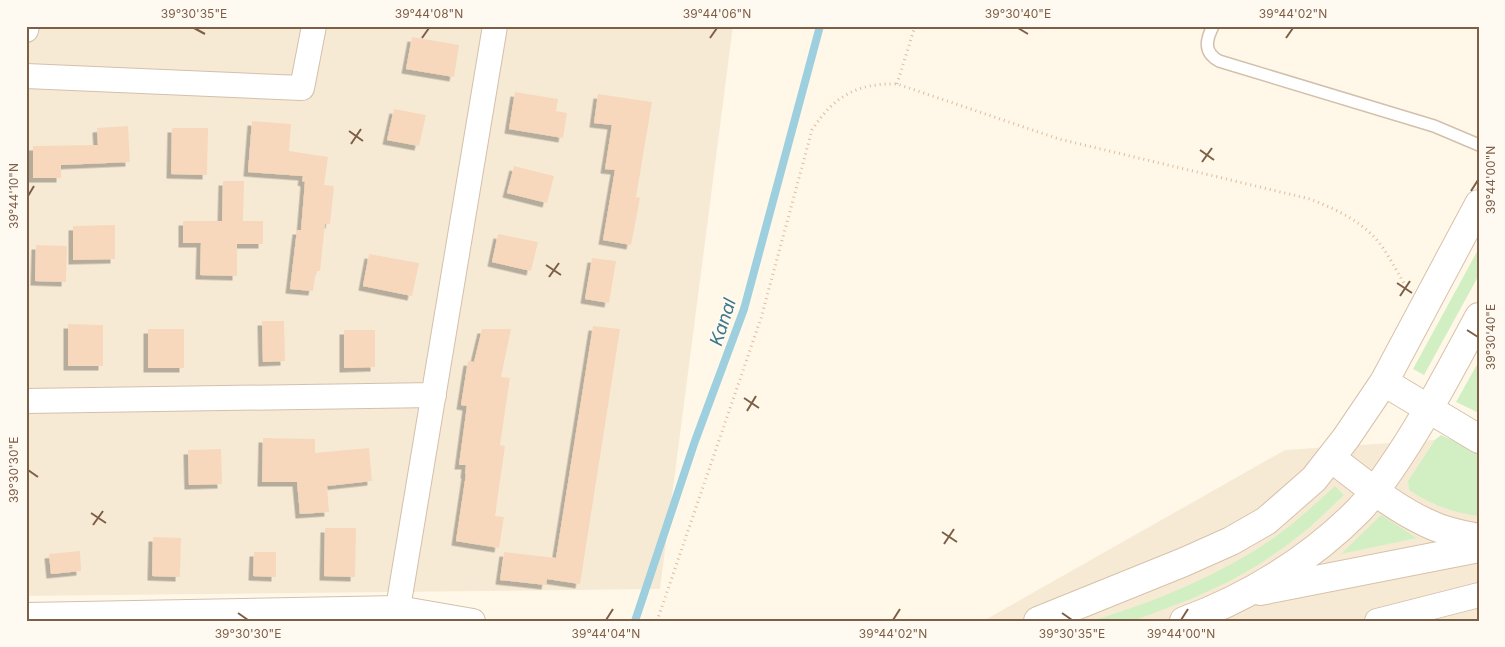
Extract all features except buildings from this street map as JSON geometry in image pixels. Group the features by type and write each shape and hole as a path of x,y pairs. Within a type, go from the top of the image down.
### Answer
{"main road":[{"path":"1038,621 1232,541 1266,521 1314,479 1332,458 1384,382 1479,204"},
{"path":"1184,621 1247,594 1274,577 1332,535 1360,509 1429,409 1479,317"},
{"path":"1384,382 1479,439"},
{"path":"1332,458 1374,491 1427,523 1456,534 1479,538"},
{"path":"1247,594 1479,548"}],"street":[{"path":"26,76 302,88 314,26"},
{"path":"398,608 495,26"},
{"path":"26,401 434,395"},
{"path":"1377,621 1413,616 1479,595"},
{"path":"26,615 398,608 473,621"}],"lane":[{"path":"1213,26 1208,36 1207,48 1210,54 1219,61 1434,126 1479,145"}],"path":[{"path":"898,84 915,26"},
{"path":"657,621 761,318 812,130 824,112 836,101 861,88 883,84 898,84 1059,138 1310,199 1336,209 1358,223 1382,247 1421,312"}],"shaded area":[{"path":"26,26 733,26 660,589 26,596"},
{"path":"1479,437 1479,621 983,621 1285,450"}],"green space":[{"path":"1479,248 1479,275 1424,375 1413,369"},
{"path":"1479,361 1479,413 1456,402"},
{"path":"1441,435 1479,454 1479,516 1460,513 1442,507 1425,500 1409,490 1408,481 1435,440"},
{"path":"1335,486 1344,495 1309,528 1258,565 1228,582 1191,599 1133,621 1091,621 1132,608 1172,592 1230,565 1283,531"},
{"path":"1381,515 1417,538 1341,554"}],"waterway":[{"name":"Kanal","path":"635,621 695,441 744,309 820,26"}]}
